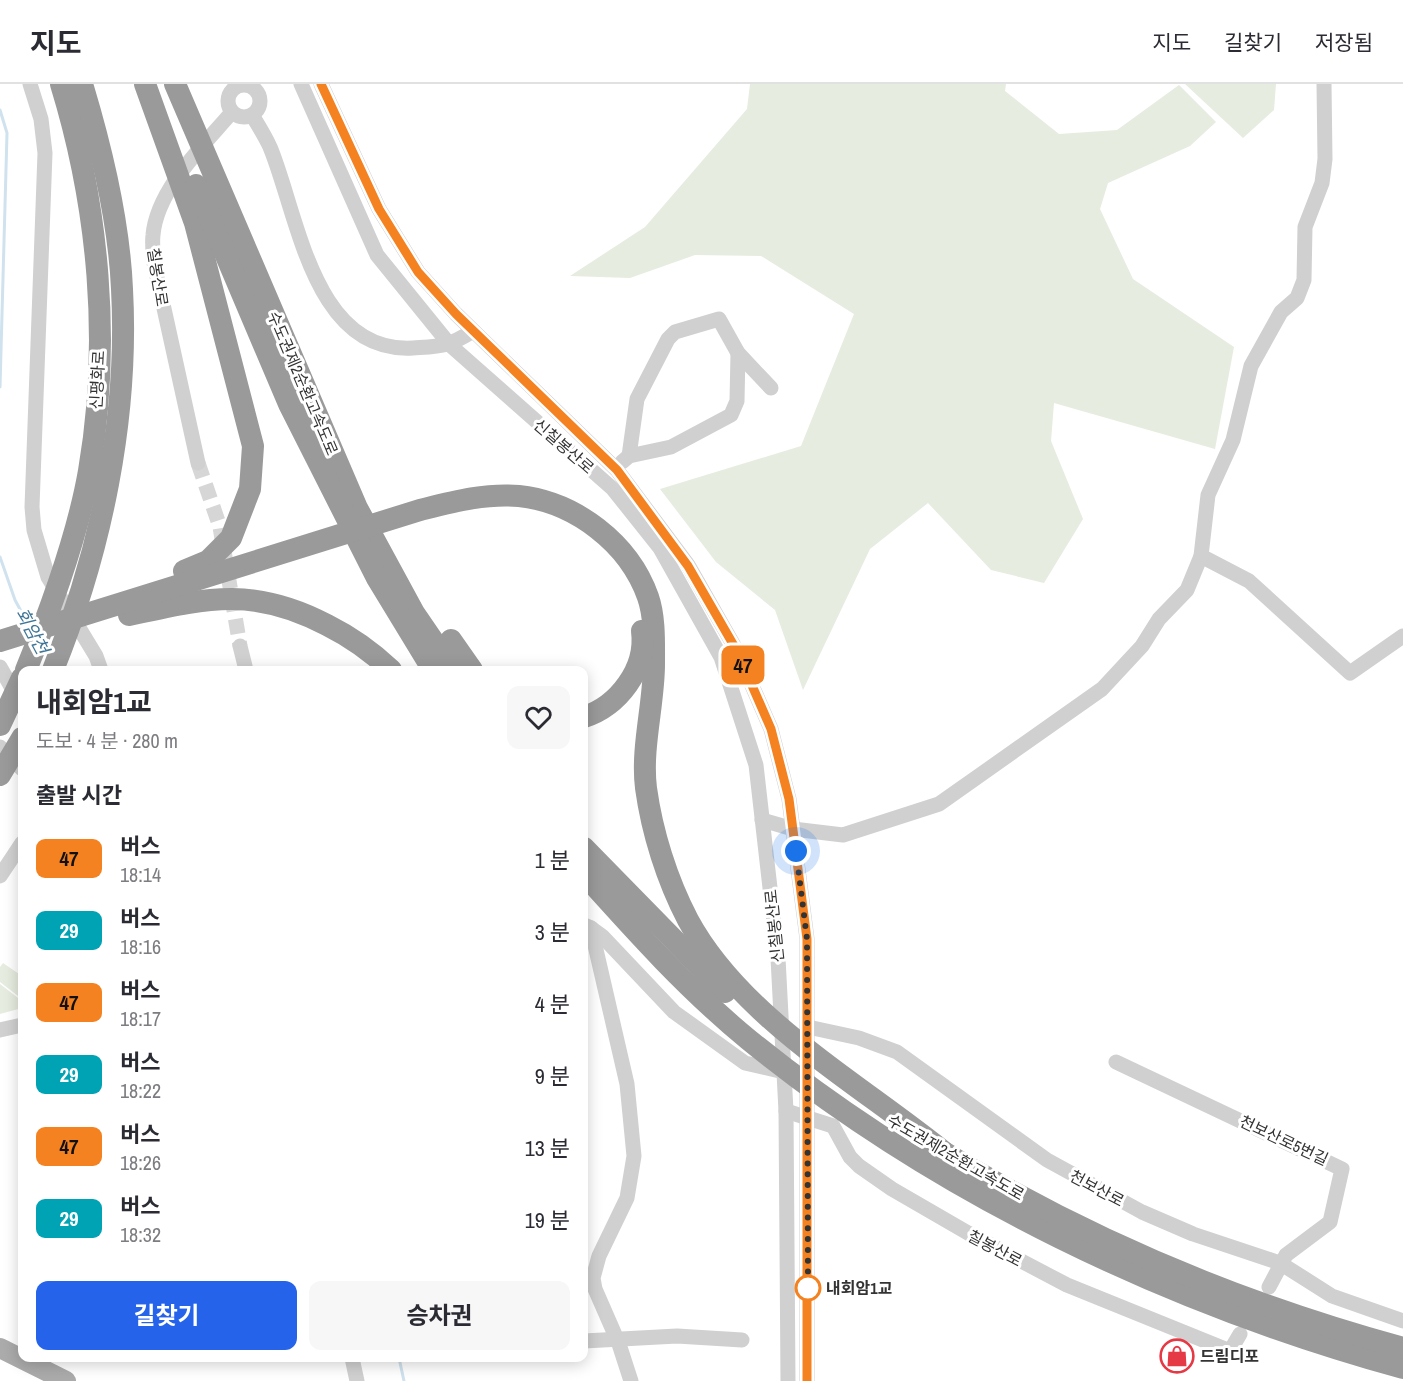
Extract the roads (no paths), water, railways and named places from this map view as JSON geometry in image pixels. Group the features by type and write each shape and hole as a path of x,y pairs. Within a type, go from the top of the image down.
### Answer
{"highway":[{"name":"신평화로","path":"27,666 66,555 88,473 97,406 100,334 95,249 72,120 61,84"},
{"name":"신평화로","path":"54,666 86,581 100,521 112,457 120,376 122,290 119,248 106,174 82,84"},
{"path":"0,654 113,618 181,590 231,538 250,489 253,446 195,223 195,179 183,147 145,84"},
{"name":"수도권제2순환고속도로","path":"155,84 294,414 377,578 431,666"},
{"name":"수도권제2순환고속도로","path":"175,84 183,147"},
{"name":"수도권제2순환고속도로","path":"195,179 235,221 357,508 414,613 450,666"},
{"path":"339,469 469,666"},
{"path":"0,641 67,620 181,590 421,516 477,496 518,496 547,501 569,509 597,529 623,555 649,598 653,625 653,699 646,786 660,851 687,917 702,943 727,998 859,1103"},
{"path":"421,516 493,507 526,509 554,515 593,538 607,552 621,571 634,598 643,645 635,669 625,688 603,709 588,715"},
{"path":"181,590 275,602 297,609 343,633 369,650 387,666"},
{"path":"0,725 18,687"},
{"path":"0,775 18,745"},
{"name":"수도권제2순환고속도로","path":"588,852 727,998"},
{"name":"수도권제2순환고속도로","path":"588,878 650,948 727,998 967,1187 1114,1265 1258,1322 1403,1368"},
{"path":"588,890 650,948"},
{"name":"수도권제2순환고속도로","path":"859,1103 903,1119 945,1153 1115,1244 1192,1277 1279,1310 1403,1348"}],"main road":[{"path":"0,1348 18,1357"},
{"path":"28,1362 66,1381"}],"street":[{"path":"30,84 41,119 45,153 33,464 34,530 48,577 96,656 100,666"},
{"name":"신칠봉산로","path":"301,84 377,255 450,345 613,489 660,548 721,657 756,765 778,958 786,1111 788,1381"},
{"name":"신칠봉산로","path":"321,84 379,209 418,272 473,331 615,468 688,566 737,651 771,729 789,799 807,939 809,1117 807,1381"},
{"path":"762,820 793,829 843,835 939,804 1102,689 1142,646 1160,619 1187,590 1201,556 1208,495 1233,440 1251,366 1281,312 1297,298 1304,280 1305,227 1322,183 1325,159 1324,84"},
{"path":"245,85 258,92 260,102 252,115 242,117 232,112 228,97 233,86 245,85"},
{"name":"칠봉산로","path":"198,463 154,263 153,234 162,205 181,171 232,112"},
{"path":"252,115 270,147 297,236 313,274 345,322 361,337 386,347 450,345 473,331"},
{"path":"629,456 638,399 671,335 718,319 738,353 771,388"},
{"path":"615,468 629,456 671,447 731,415 737,401 738,353"},
{"path":"1201,556 1249,581 1350,673 1403,636"},
{"path":"240,646 245,666"},
{"path":"0,667 18,699"},
{"path":"0,747 18,765"},
{"path":"0,876 18,849"},
{"path":"588,927 602,936 674,1012 745,1062 784,1072"},
{"path":"588,929 616,1027 633,1133 634,1156 627,1198 599,1256 593,1278 595,1289 618,1342 631,1381"},
{"path":"0,1030 18,1026"},
{"name":"천보산로","path":"808,1027 859,1038 897,1052 1018,1141 1081,1181 1166,1223 1280,1263 1332,1296 1403,1321"},
{"name":"천보산로5번길","path":"1116,1062 1340,1166 1343,1172 1330,1222 1286,1255 1280,1263"},
{"name":"칠봉산로","path":"786,1111 833,1126 850,1157 876,1179 968,1233 1075,1289 1230,1351 1240,1334"},
{"path":"1269,1287 1280,1263"},
{"path":"588,1341 618,1342 677,1336 742,1340"},
{"path":"353,1362 357,1381"}],"waterway":[{"name":"회암천","path":"0,110 7,133 0,387"},
{"name":"회암천","path":"0,557 15,600 28,624"},
{"name":"회암천","path":"400,1362 404,1381"}],"tunnel":[{"path":"198,463 220,527 240,646"}],"place":[{"name":"내회암1교","path":"808,1288"},
{"name":"드림디포","path":"1177,1356"}]}
